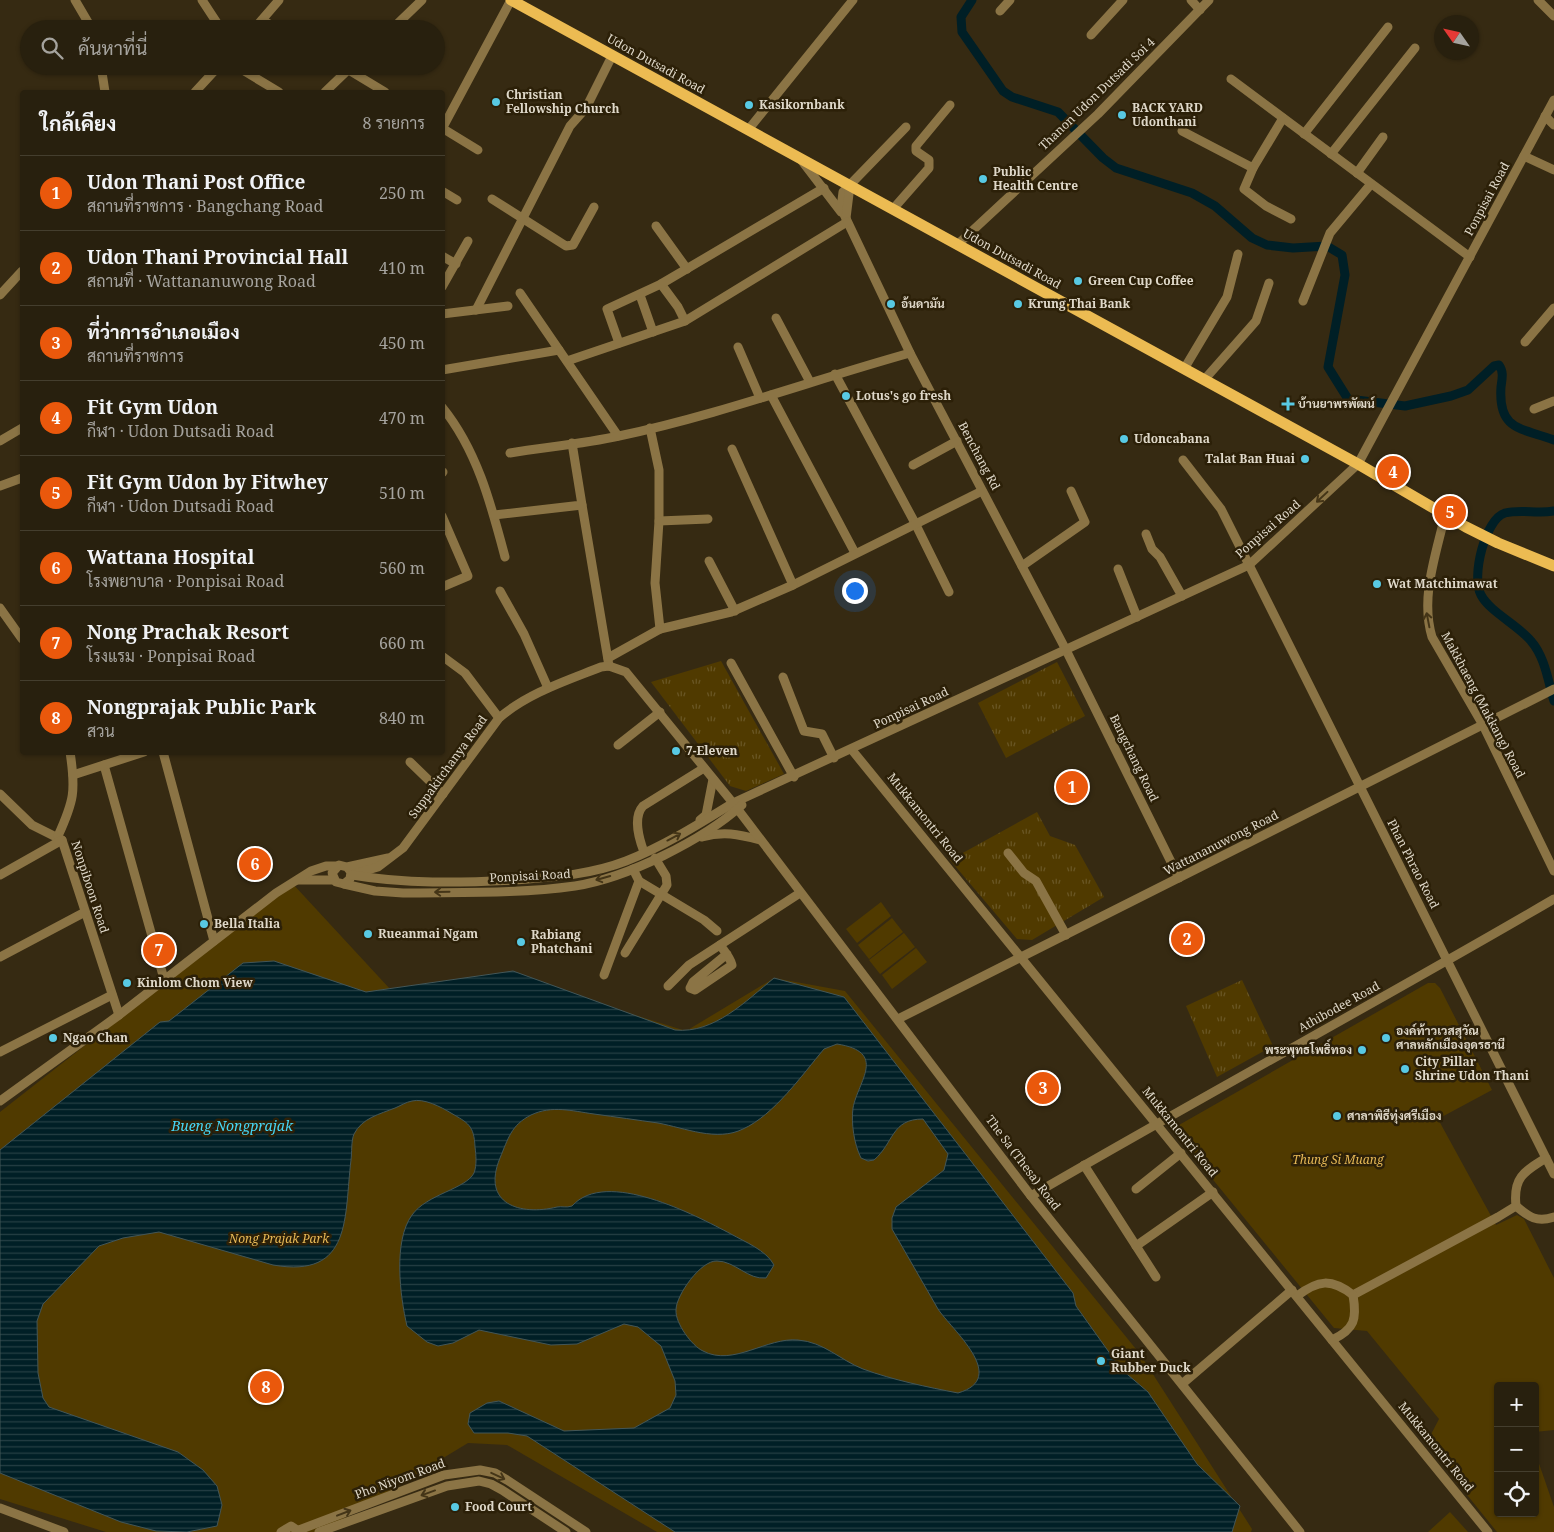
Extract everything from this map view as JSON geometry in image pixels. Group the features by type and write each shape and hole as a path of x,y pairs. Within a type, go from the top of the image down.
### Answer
{"main road":[{"name":"Udon Dutsadi Road","path":"511,0 1358,464 1466,527 1498,544 1554,566"}],"street":[{"path":"75,0 87,20"},
{"path":"202,0 216,20"},
{"path":"262,20 279,0"},
{"path":"401,20 422,0"},
{"path":"445,124 511,0"},
{"path":"748,130 853,0"},
{"path":"1000,12 1010,0"},
{"path":"1091,35 1123,0"},
{"path":"1190,0 1200,10"},
{"name":"Thanon Udon Dutsadi Soi 4","path":"957,245 1074,136 1209,0"},
{"path":"1538,0 1554,16"},
{"path":"1304,134 1388,27"},
{"path":"1331,154 1416,48"},
{"path":"476,310 524,220 570,126 586,108 612,56"},
{"path":"102,75 105,90"},
{"path":"197,90 211,75"},
{"path":"251,75 276,90"},
{"path":"328,90 341,75"},
{"path":"360,75 382,90"},
{"path":"1231,79 1470,257"},
{"name":"Ponpisai Road","path":"349,871 376,879 406,882 477,882 570,876 609,867 693,828 794,776 1249,565 1358,464 1554,100"},
{"path":"893,209 929,168 929,160 916,151 916,146 950,105"},
{"path":"1545,116 1554,125"},
{"path":"1283,118 1253,168 1244,190 1266,206 1291,219"},
{"path":"850,186 906,128"},
{"path":"445,129 478,150"},
{"path":"1182,131 1253,168"},
{"path":"1357,173 1382,137"},
{"path":"1524,156 1554,170"},
{"name":"Benchang Rd","path":"801,159 846,220"},
{"path":"1303,301 1330,233 1341,217 1371,184"},
{"name":"Benchang Rd","path":"850,186 841,198 841,208 846,220 910,353 1066,650"},
{"path":"619,343 607,309 640,295 688,269 824,188"},
{"path":"445,193 457,200"},
{"path":"492,199 566,246 573,245 594,207"},
{"path":"567,361 685,321 846,220"},
{"path":"656,226 688,269"},
{"path":"445,282 468,241"},
{"path":"1184,369 1227,297 1238,254"},
{"path":"445,258 456,264"},
{"path":"0,295 20,273"},
{"path":"1204,380 1256,321 1269,283"},
{"path":"661,284 678,307 685,321"},
{"path":"520,293 618,436"},
{"path":"640,295 653,332"},
{"path":"445,314 508,306"},
{"path":"1525,342 1554,308"},
{"path":"776,318 810,382"},
{"path":"738,347 760,398"},
{"path":"445,369 559,350"},
{"path":"510,453 618,436 650,428 771,395 835,374 910,353"},
{"path":"835,374 915,523 949,592"},
{"path":"771,395 855,553"},
{"path":"1534,410 1554,401"},
{"path":"445,412 465,442 479,470 505,557"},
{"path":"650,428 659,470 659,521 655,583 660,628"},
{"path":"0,441 20,429"},
{"path":"913,465 957,441"},
{"path":"572,443 609,662 626,672 735,806"},
{"path":"732,450 793,585"},
{"name":"Phan Phrao Road","path":"1184,460 1221,509 1554,1174"},
{"path":"0,486 20,479"},
{"name":"Suppakitchanya Road","path":"349,871 378,867 410,841 499,718 511,708 548,688 601,667 660,628 735,611 793,585 982,491"},
{"path":"1022,566 1085,522 1071,491"},
{"path":"494,515 582,505"},
{"name":"Makkhaeng (Makkang) Road","path":"1445,515 1427,597 1429,626 1432,638 1483,725 1554,871"},
{"path":"659,521 708,519"},
{"path":"445,523 468,576 445,586"},
{"path":"1146,534 1152,549 1160,557 1182,596"},
{"path":"709,561 735,611"},
{"path":"1118,569 1138,617"},
{"path":"500,591 524,634 548,688"},
{"path":"0,608 20,636"},
{"name":"Bangchang Road","path":"1066,650 1179,878"},
{"path":"445,658 465,673 499,718"},
{"path":"731,662 794,776"},
{"path":"783,677 804,731 822,734 834,758"},
{"name":"Wattananuwong Road","path":"898,1019 1554,689"},
{"path":"618,745 660,712"},
{"name":"Mukkamontri Road","path":"852,750 1488,1532"},
{"path":"0,875 60,838 72,807 73,775 70,755"},
{"path":"73,775 135,755"},
{"path":"164,755 214,941"},
{"path":"410,762 443,794"},
{"path":"104,765 164,979"},
{"path":"644,852 637,817 638,811 704,768"},
{"path":"693,828 706,815 713,779"},
{"name":"Nonpiboon Road","path":"2,800 32,825 47,834 60,838 119,1015"},
{"name":"Ponpisai Road","path":"344,884 375,891 403,893 529,890 576,886 633,869 696,838 735,806"},
{"name":"The Sa (Thesa) Road","path":"735,806 1031,1196 1300,1532"},
{"path":"696,838 718,832 736,833 760,840"},
{"path":"1008,853 1024,873 1036,881 1066,935"},
{"name":"Suppakitchanya Road","path":"349,871 388,858"},
{"path":"625,953 662,894 667,880 655,858"},
{"path":"0,1101 119,1015 276,893 298,880 319,868 342,865 349,871 344,884 334,880 298,880"},
{"path":"334,880 332,873 336,866"},
{"path":"376,879 378,867"},
{"path":"633,869 639,881 704,920 717,931"},
{"path":"604,975 639,881"},
{"path":"668,986 690,965 800,893"},
{"name":"Athibodee Road","path":"1031,1196 1156,1123 1448,961 1554,899"},
{"path":"0,957 85,912"},
{"path":"720,945 726,954 732,965 695,990 690,988 693,982 726,954"},
{"path":"0,1052 112,995"},
{"path":"1136,1189 1181,1153"},
{"path":"1516,1206 1518,1180 1522,1174 1546,1158"},
{"path":"1084,1165 1156,1276"},
{"path":"1136,1246 1213,1192"},
{"path":"1516,1206 1530,1218 1539,1221 1554,1217"},
{"path":"1353,1295 1516,1206"},
{"path":"1182,1384 1294,1293 1320,1283 1338,1286 1353,1295"},
{"path":"1332,1340 1348,1331 1353,1322 1355,1311 1353,1295"},
{"name":"Pho Niyom Road","path":"281,1532 291,1526 300,1531 444,1475 480,1470 495,1473 507,1480 586,1532"},
{"name":"Pho Niyom Road","path":"319,1532 337,1529 447,1486 479,1481 491,1484 502,1490 566,1532"},
{"path":"0,1508 64,1532"},
{"path":"34,1532 38,1522"}],"green space":[{"path":"721,661 784,774 746,791 730,786 651,682"},
{"path":"1057,662 1085,716 1006,758 978,703"},
{"path":"1037,812 1050,836 1075,845 1104,897 1032,940 1017,939 950,860"},
{"name":"Nong Prajak Park","path":"292,883 390,989 501,973 686,1031 774,978 845,991 1140,1354 1252,1529 1251,1532 657,1532 507,1445 468,1443 321,1532 106,1532 0,1499 0,1112"},
{"path":"881,902 891,916 857,943 846,929"},
{"path":"892,918 903,932 869,959 858,945"},
{"path":"904,933 915,947 880,974 869,960"},
{"path":"916,948 927,962 892,989 882,975"},
{"path":"1242,980 1273,1046 1217,1077 1186,1006"},
{"name":"Thung Si Muang","path":"1428,983 1435,983 1440,988 1492,1090 1438,1119 1496,1225 1517,1215 1524,1219 1554,1278 1554,1430 1539,1432 1539,1382 1494,1382 1494,1517 1539,1517 1539,1464 1554,1507 1554,1532 1497,1532 1426,1444 1439,1419 1367,1331 1334,1328 1179,1138 1176,1131 1179,1125"},
{"path":"1450,1512 1468,1532 1428,1532"}],"water":[{"name":"Bueng Nongprajak","path":"274,961 366,992 513,971 675,1030 703,1027 716,1021 741,1006 774,978 844,997 1073,1293 1076,1306 1121,1369 1148,1392 1197,1464 1240,1506 1232,1532 675,1532 527,1436 508,1433 474,1433 468,1424 470,1413 487,1403 499,1401 564,1431 634,1428 670,1408 676,1395 675,1381 661,1346 638,1327 624,1324 577,1344 551,1345 479,1330 453,1343 438,1346 427,1342 407,1326 400,1285 400,1254 406,1226 412,1215 427,1202 470,1179 474,1173 476,1163 473,1134 469,1125 462,1119 437,1106 417,1100 372,1117 357,1129 352,1143 344,1222 339,1239 331,1253 318,1262 299,1267 273,1265 159,1232 123,1238 99,1246 43,1304 37,1321 38,1373 43,1398 49,1407 178,1452 203,1470 217,1486 222,1505 217,1526 187,1532 156,1531 121,1522 0,1473 0,1150 160,1022 169,1021 243,963","holes":["837,1044 853,1048 862,1054 866,1061 864,1078 852,1114 855,1140 861,1158 868,1161 874,1160 899,1127 913,1120 923,1119 948,1154 944,1170 896,1207 892,1218 892,1229 938,1309 964,1340 978,1365 979,1376 973,1386 958,1393 874,1373 807,1341 786,1340 726,1356 714,1355 703,1351 685,1334 678,1321 676,1310 680,1296 697,1272 711,1262 724,1262 753,1276 766,1278 774,1265 761,1251 696,1216 651,1199 628,1193 606,1192 587,1196 570,1207 530,1210 518,1208 500,1196 496,1186 495,1174 500,1158 515,1128 531,1115 554,1109 658,1123 701,1133 733,1133 754,1123 766,1114 797,1082 824,1049"]}],"waterway":[{"path":"972,0 961,17 962,32 1003,91 1012,97 1058,112 1103,158 1116,168 1192,193 1215,206 1252,238 1267,245 1293,248 1327,246 1342,255 1345,275 1328,367 1348,399 1405,406 1451,396 1468,390 1494,366 1499,365 1502,370 1501,401 1508,420 1522,430 1554,440"},
{"path":"1554,511 1511,512 1505,513 1498,518 1491,526 1486,537 1478,575 1478,587 1485,601 1497,613 1519,629 1536,647 1546,670 1554,701"}],"place":[{"name":"Christian Fellowship Church","path":"496,102"},
{"name":"Kasikornbank","path":"749,105"},
{"name":"BACK YARD Udonthani","path":"1122,115"},
{"name":"Public Health Centre","path":"983,179"},
{"name":"Green Cup Coffee","path":"1078,281"},
{"name":"อ้นดามัน","path":"891,304"},
{"name":"Krung Thai Bank","path":"1018,304"},
{"name":"Lotus's go fresh","path":"846,396"},
{"name":"บ้านยาพรพัฒน์","path":"1288,404"},
{"name":"Udoncabana","path":"1124,439"},
{"name":"Talat Ban Huai","path":"1305,459"},
{"name":"Fit Gym Udon","path":"1393,472"},
{"name":"Fit Gym Udon by Fitwhey","path":"1450,512"},
{"name":"Wat Matchimawat","path":"1377,584"},
{"name":"7-Eleven","path":"676,751"},
{"name":"Udon Thani Post Office","path":"1072,787"},
{"name":"Wattana Hospital","path":"255,864"},
{"name":"Bella Italia","path":"204,924"},
{"name":"Rueanmai Ngam","path":"368,934"},
{"name":"Udon Thani Provincial Hall","path":"1187,939"},
{"name":"Rabiang Phatchani","path":"521,942"},
{"name":"Nong Prachak Resort","path":"159,950"},
{"name":"Kinlom Chom View","path":"127,983"},
{"name":"Ngao Chan","path":"53,1038"},
{"name":"องค์ท้าวเวสสุวัณ ศาลหลักเมืองอุดรธานี","path":"1386,1038"},
{"name":"พระพุทธโพธิ์ทอง","path":"1362,1050"},
{"name":"City Pillar Shrine Udon Thani","path":"1405,1069"},
{"name":"ที่ว่าการอำเภอเมือง","path":"1043,1088"},
{"name":"ศาลาพิธีทุ่งศรีเมือง","path":"1337,1116"},
{"name":"Giant Rubber Duck","path":"1101,1361"},
{"name":"Nongprajak Public Park","path":"266,1387"},
{"name":"Food Court","path":"455,1507"}]}
